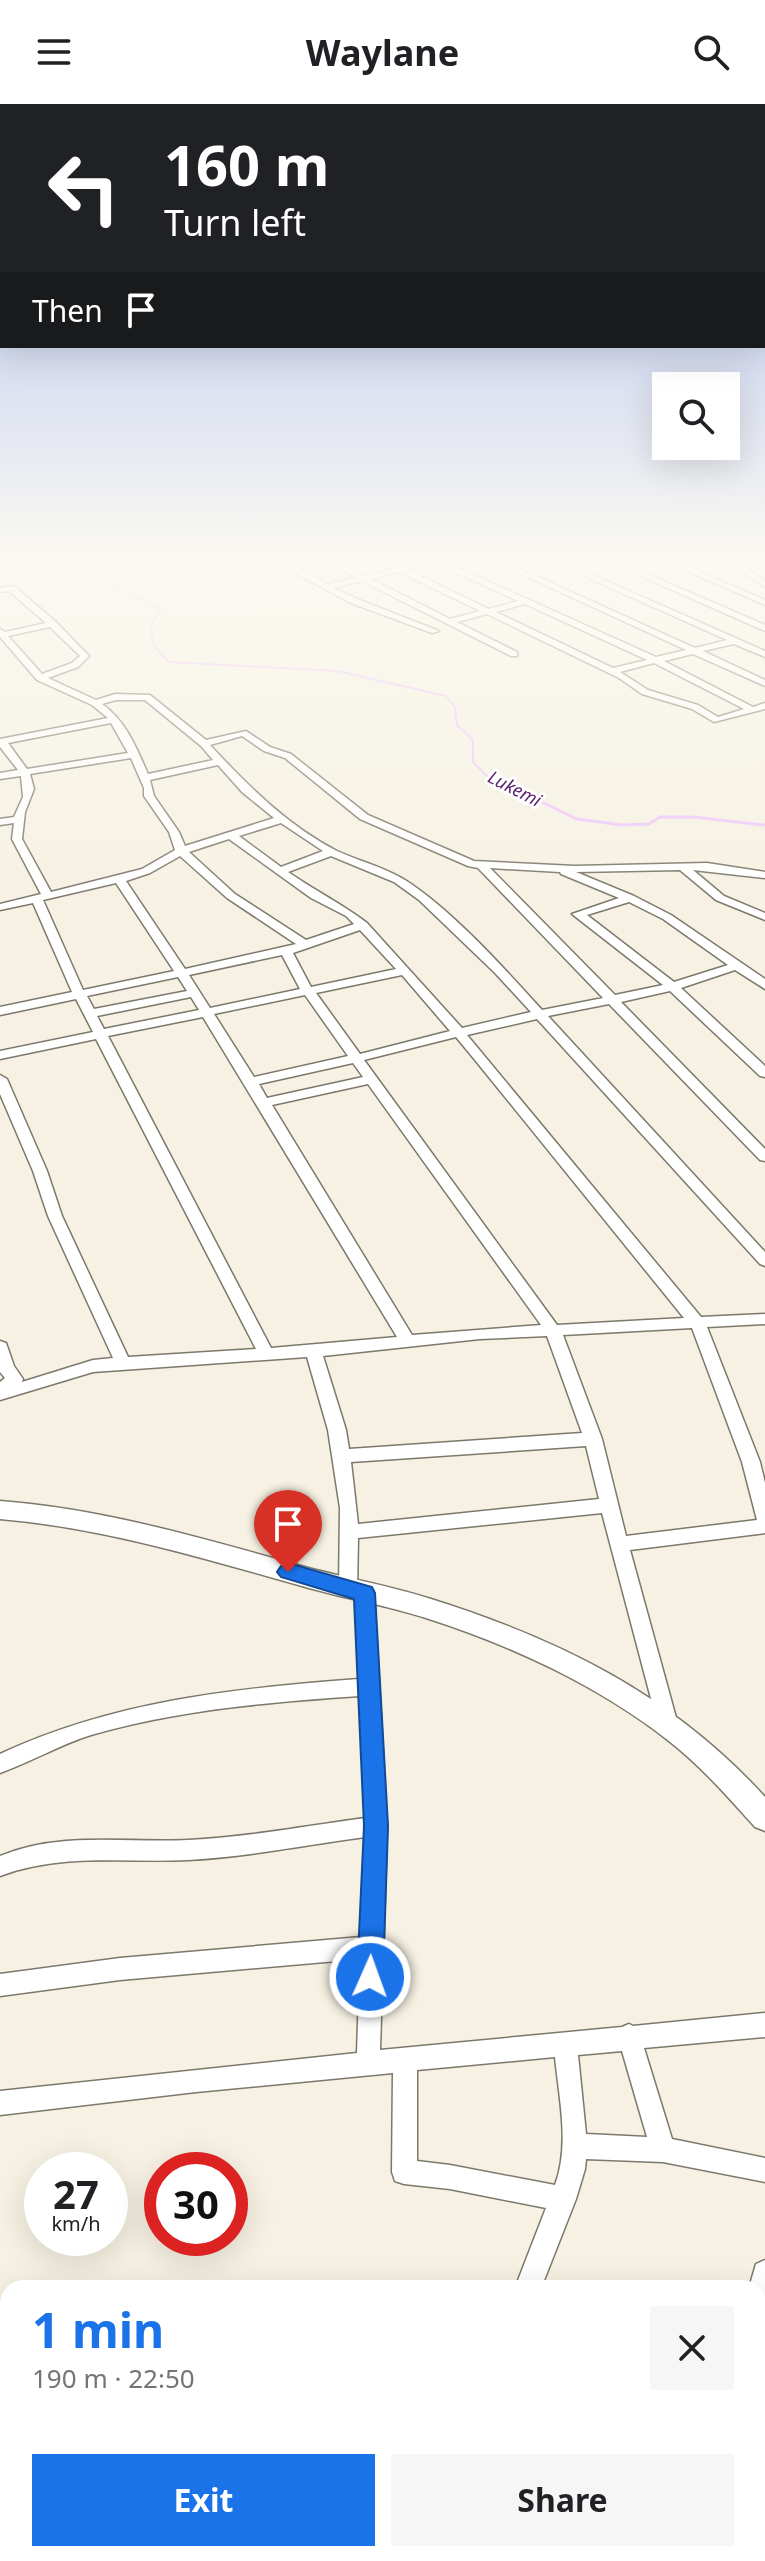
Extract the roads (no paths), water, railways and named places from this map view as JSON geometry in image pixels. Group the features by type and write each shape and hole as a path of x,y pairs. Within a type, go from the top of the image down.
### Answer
{"street":[{"path":"38,676 95,703 115,719 126,736 149,796 174,832 181,851 231,896 304,944"},
{"path":"40,678 46,676"},
{"path":"619,676 645,692 704,710 717,720 765,706"},
{"path":"686,676 729,695 752,710"},
{"path":"95,703 115,697 147,697 204,744 218,762 282,819 331,852 398,880 423,898 470,939 765,1261"},
{"path":"115,719 4,739 24,773 29,789 19,819 17,839 33,863 42,896 89,1014 266,1353"},
{"path":"204,744 243,733 267,749 288,756 364,817 482,866 682,866 765,875"},
{"path":"0,776 132,755"},
{"path":"144,778 218,762"},
{"path":"0,822 19,819"},
{"path":"0,907 146,871 181,851 282,819"},
{"path":"230,835 283,870 315,896 336,905 363,925 460,1033 698,1324 751,1462 765,1519"},
{"path":"283,870 331,852"},
{"path":"482,866 765,1157"},
{"path":"682,866 720,898 765,917"},
{"path":"555,868 630,898 667,917 765,985"},
{"path":"119,879 183,973 407,1340"},
{"path":"630,898 578,914 673,987 765,1073"},
{"path":"0,1011 286,951 363,925"},
{"path":"286,951 307,990 554,1332 593,1439 668,1725"},
{"path":"251,1082 540,1014 673,987 735,966"},
{"path":"0,1055 404,971"},
{"path":"89,1014 193,993"},
{"path":"0,1079 55,1216 123,1363"},
{"path":"263,1103 373,1079"},
{"path":"0,1392 93,1366 123,1363 313,1351 407,1340 765,1319"},
{"path":"0,1347 6,1368 15,1379 0,1392"},
{"path":"313,1351 337,1430 349,1508 368,1687 376,1826 368,2065"},
{"path":"340,1456 593,1439"},
{"path":"350,1532 609,1505"},
{"path":"0,1510 100,1522 167,1536 357,1592 428,1608 469,1623 566,1667 641,1707 706,1755 764,1815"},
{"path":"620,1544 765,1526"},
{"path":"0,1764 44,1742 149,1710 301,1691 368,1687"},
{"path":"0,1866 13,1858 69,1852 190,1850 376,1826"},
{"path":"0,1985 151,1966 370,1947"},
{"path":"0,2103 196,2080 765,2025"},
{"path":"629,2036 663,2150"},
{"path":"531,2280 573,2169 575,2146 565,2043"},
{"path":"405,2062 404,2172 450,2177 563,2199"},
{"path":"575,2146 663,2150 765,2170"}],"waterway":[{"name":"Lukemi","path":"357,676 446,696 455,708 457,725 473,740 473,762 486,775 498,781"},
{"name":"Lukemi","path":"498,781 577,819 622,825 649,824 660,817 693,817 765,825"},
{"name":"Lukemi","path":"498,781 502,783"}]}
